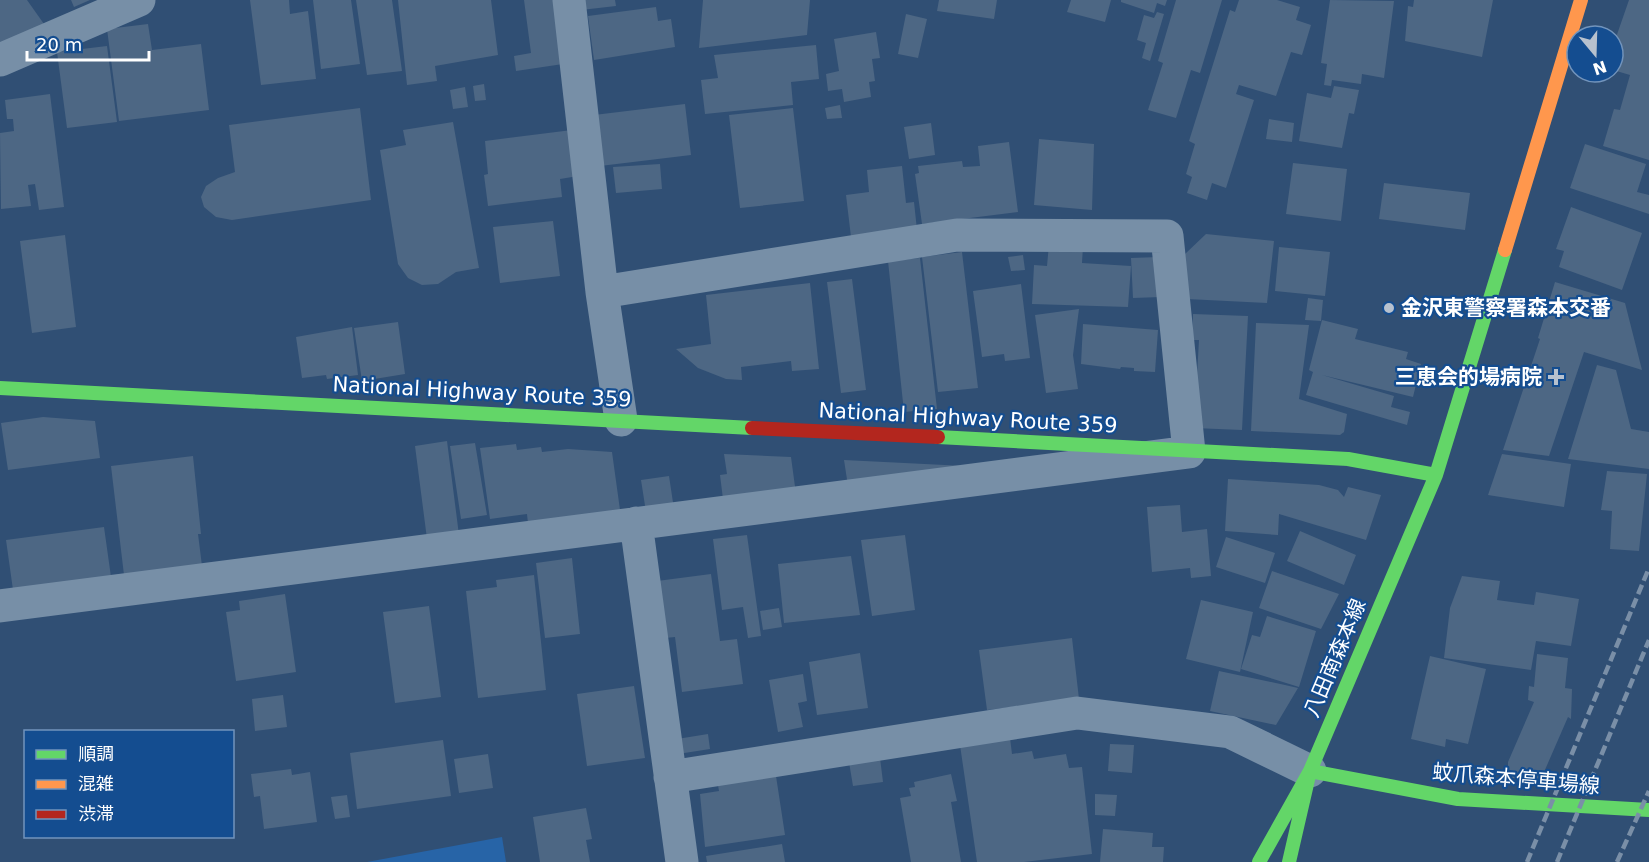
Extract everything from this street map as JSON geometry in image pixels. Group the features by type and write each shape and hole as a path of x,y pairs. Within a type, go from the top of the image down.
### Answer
{"main road":[{"path":"1436,475 1581,0"},
{"name":"National Highway Route 359","path":"0,388 1348,459 1436,475"},
{"name":"八田南森本線","path":"1289,862 1310,771 1436,475"},
{"path":"1259,862 1310,771"},
{"name":"蚊爪森本停車場線","path":"1310,771 1458,799 1649,810"}],"street":[{"path":"0,60 139,0"},
{"path":"569,0 602,292 621,420"},
{"path":"0,606 1189,452 1167,236 957,236 602,292"},
{"path":"636,524 682,862"},
{"path":"670,777 1077,713 1230,732 1310,771"}],"shaded area":[{"path":"502,837 506,862 367,862"}],"building":[{"path":"0,0 27,0 44,24 0,49"},
{"path":"71,0 90,0 74,7"},
{"path":"250,0 289,0 290,14 308,11 316,79 261,85"},
{"path":"313,0 351,0 360,64 321,69"},
{"path":"356,0 392,0 402,71 367,75"},
{"path":"398,0 491,0 498,55 435,66 437,81 407,85"},
{"path":"524,0 554,0 563,64 516,71 514,56 531,53"},
{"path":"580,0 615,0 616,6 581,10"},
{"path":"703,0 810,0 807,35 699,48"},
{"path":"939,0 997,0 994,19 937,11"},
{"path":"1071,0 1111,0 1105,22 1067,12"},
{"path":"1121,0 1167,0 1165,6 1157,3 1154,13 1121,2"},
{"path":"1176,0 1222,0 1200,73 1191,70 1176,118 1148,110 1163,63 1158,61"},
{"path":"1239,0 1277,0 1300,7 1296,20 1311,25 1302,55 1291,52 1276,96 1239,85 1236,94 1254,100 1226,188 1212,183 1207,200 1187,193 1192,177 1186,174 1195,144 1189,141 1230,10 1235,12"},
{"path":"1330,0 1394,1 1384,78 1362,74 1361,84 1332,80 1331,86 1324,85 1327,64 1321,63"},
{"path":"1414,0 1493,0 1482,57 1405,41 1408,6 1413,7"},
{"path":"1629,0 1649,0 1649,160 1603,146 1614,109 1620,110 1630,75 1625,74 1625,24 1621,24"},
{"path":"656,7 658,21 671,19 675,47 594,60 588,16"},
{"path":"1157,12 1164,14 1150,61 1142,58 1146,43 1137,40 1144,15 1154,18"},
{"path":"906,14 927,19 918,58 898,54"},
{"path":"148,24 152,50 201,44 209,110 119,121 107,29"},
{"path":"876,32 880,58 872,59 875,81 869,82 871,97 844,102 842,89 828,91 826,74 839,71 834,39"},
{"path":"816,45 819,79 791,82 793,105 705,114 701,80 718,78 714,55"},
{"path":"107,46 117,122 67,128 57,52"},
{"path":"484,84 486,100 475,101 473,86"},
{"path":"1334,86 1359,90 1354,114 1349,113 1342,148 1299,141 1307,93 1331,98"},
{"path":"465,87 468,107 453,109 450,90"},
{"path":"50,94 64,207 39,210 35,184 28,185 31,206 1,209 0,133 14,131 13,119 7,119 5,100"},
{"path":"685,104 691,155 600,166 594,115"},
{"path":"840,105 842,118 827,119 825,108"},
{"path":"360,108 371,200 232,220 216,217 204,207 201,197 206,186 218,178 235,172 229,125"},
{"path":"793,108 804,201 740,208 729,115"},
{"path":"1269,119 1294,123 1292,142 1266,139"},
{"path":"453,122 479,268 456,272 438,284 422,285 408,278 398,264 380,150 406,145 403,130"},
{"path":"931,123 935,155 909,159 904,127"},
{"path":"572,130 578,176 560,179 562,197 488,206 484,175 488,174 485,141"},
{"path":"1039,139 1094,144 1092,210 1034,205"},
{"path":"1009,142 1018,212 922,224 915,174 919,173 918,166 962,161 963,167 980,166 978,146"},
{"path":"1585,144 1646,164 1637,192 1649,195 1649,214 1570,188"},
{"path":"1293,163 1347,169 1341,221 1286,214"},
{"path":"660,164 662,189 616,193 613,167"},
{"path":"902,166 906,203 914,202 917,230 851,237 846,195 869,192 867,170"},
{"path":"1384,183 1470,193 1465,230 1379,219"},
{"path":"1571,207 1642,233 1622,290 1559,267 1564,251 1556,249"},
{"path":"553,221 560,276 500,283 493,227"},
{"path":"1206,234 1274,241 1267,303 1187,299 1185,254"},
{"path":"65,235 76,327 32,333 20,241"},
{"path":"1049,244 1083,246 1082,263 1131,266 1128,307 1032,304 1034,265 1047,266"},
{"path":"1279,247 1330,252 1325,296 1275,291"},
{"path":"962,252 978,388 938,392 922,257"},
{"path":"1023,255 1025,270 1011,271 1008,257"},
{"path":"1159,257 1161,297 1133,298 1131,258"},
{"path":"920,258 937,409 904,412 888,261"},
{"path":"852,279 866,390 841,393 827,282"},
{"path":"1555,282 1625,303 1642,370 1584,352 1549,456 1503,450 1540,339 1538,338"},
{"path":"810,283 819,369 792,371 791,361 741,367 742,380 726,379 698,368 676,349 711,344 706,295"},
{"path":"1021,284 1030,358 1005,361 1004,354 982,357 973,291"},
{"path":"1308,298 1323,300 1321,321 1305,320"},
{"path":"1079,309 1073,355 1078,389 1046,393 1035,315"},
{"path":"1193,314 1248,316 1242,430 1194,428 1199,340 1192,340"},
{"path":"1322,320 1358,329 1355,339 1408,352 1406,359 1421,364 1413,397 1322,375 1394,396 1391,407 1410,412 1407,425 1306,395 1313,372 1309,370"},
{"path":"398,322 405,374 362,381 354,328"},
{"path":"1256,323 1309,325 1299,399 1347,414 1344,432 1340,435 1251,431"},
{"path":"1083,324 1158,330 1155,372 1081,364"},
{"path":"352,327 358,375 327,379 326,375 302,378 296,337"},
{"path":"1597,365 1616,370 1631,429 1649,432 1649,469 1568,459"},
{"path":"43,417 95,421 100,458 8,470 1,423"},
{"path":"447,441 459,535 427,539 415,446"},
{"path":"475,443 487,515 461,519 450,446"},
{"path":"516,444 517,450 541,447 542,452 568,449 612,452 621,517 528,524 527,514 490,519 480,448"},
{"path":"724,454 791,457 796,494 723,499 720,475 727,474"},
{"path":"1502,454 1571,464 1564,507 1488,495"},
{"path":"193,456 202,566 124,575 111,466"},
{"path":"844,460 965,466 848,486"},
{"path":"1607,471 1647,474 1639,551 1610,549 1612,511 1601,510"},
{"path":"669,476 674,509 646,512 641,480"},
{"path":"1228,479 1319,485 1338,490 1344,497 1348,487 1381,495 1366,540 1279,514 1278,535 1225,531"},
{"path":"1180,505 1182,532 1207,529 1211,576 1191,578 1190,568 1152,572 1147,507"},
{"path":"104,527 112,584 14,597 6,540"},
{"path":"1300,531 1356,555 1344,585 1287,561"},
{"path":"747,535 761,636 748,638 743,607 722,610 713,539"},
{"path":"905,535 915,610 872,616 861,540"},
{"path":"1226,537 1275,553 1265,583 1216,567"},
{"path":"851,556 860,615 784,623 778,564"},
{"path":"572,558 580,634 545,638 536,563"},
{"path":"1272,571 1339,594 1321,629 1259,608"},
{"path":"711,574 720,641 737,639 743,684 682,692 675,637 665,638 657,581"},
{"path":"534,575 546,690 478,698 466,591 497,587 496,580"},
{"path":"1462,576 1500,581 1497,600 1534,605 1536,592 1579,599 1571,646 1536,641 1531,670 1444,658 1450,608"},
{"path":"285,594 296,672 236,681 226,612 240,610 239,601"},
{"path":"1201,600 1253,612 1240,672 1186,659"},
{"path":"429,606 441,697 395,703 383,612"},
{"path":"779,608 782,627 763,630 760,611"},
{"path":"1267,616 1316,631 1299,687 1241,669 1252,635 1260,637"},
{"path":"1072,638 1079,699 987,710 979,650"},
{"path":"860,653 868,708 817,715 809,662"},
{"path":"1537,654 1568,658 1565,688 1572,689 1571,719 1568,717 1541,779 1508,778 1508,762 1534,702 1528,700 1529,686 1534,687"},
{"path":"1430,656 1486,669 1468,744 1446,739 1445,747 1411,739"},
{"path":"1219,671 1298,688 1276,725 1210,711"},
{"path":"803,674 807,701 798,703 803,727 778,732 769,680"},
{"path":"634,686 645,758 587,766 577,694"},
{"path":"283,695 287,727 255,731 252,699"},
{"path":"708,734 710,749 678,754 677,739"},
{"path":"1010,738 1012,754 1032,751 1034,759 1066,754 1069,768 1082,767 1092,854 1024,862 977,862 960,745"},
{"path":"443,740 451,796 357,809 350,753"},
{"path":"1110,744 1134,745 1132,773 1108,771"},
{"path":"488,754 493,788 459,793 454,759"},
{"path":"880,758 883,782 853,786 849,762"},
{"path":"291,769 292,775 310,772 317,822 264,829 260,796 254,797 251,774"},
{"path":"951,774 957,801 951,802 961,862 911,862 900,798 911,796 909,788 915,787 914,782"},
{"path":"776,776 785,835 705,847 700,794 719,791 718,785"},
{"path":"1095,794 1117,795 1115,816 1095,815"},
{"path":"347,795 350,817 335,819 331,797"},
{"path":"586,808 592,839 586,840 590,862 540,862 533,817"},
{"path":"1103,829 1153,833 1152,847 1164,847 1163,862 1100,862"},
{"path":"782,844 785,862 707,862 706,856"}],"railway":[{"path":"1527,862 1649,568"},
{"path":"1557,862 1649,640"},
{"path":"1617,862 1649,791"}],"traffic: fast":[{"path":"938,437 1348,459 1436,475 1505,250"},
{"path":"0,388 752,428"},
{"path":"1289,862 1310,771 1436,475"},
{"path":"1259,862 1310,771 1458,799 1649,810"}],"traffic: slow":[{"path":"1505,250 1581,0"}],"traffic: jam":[{"path":"752,428 938,437"}],"place":[{"name":"金沢東警察署森本交番","path":"1389,308"},
{"name":"三恵会的場病院","path":"1556,377"}]}
